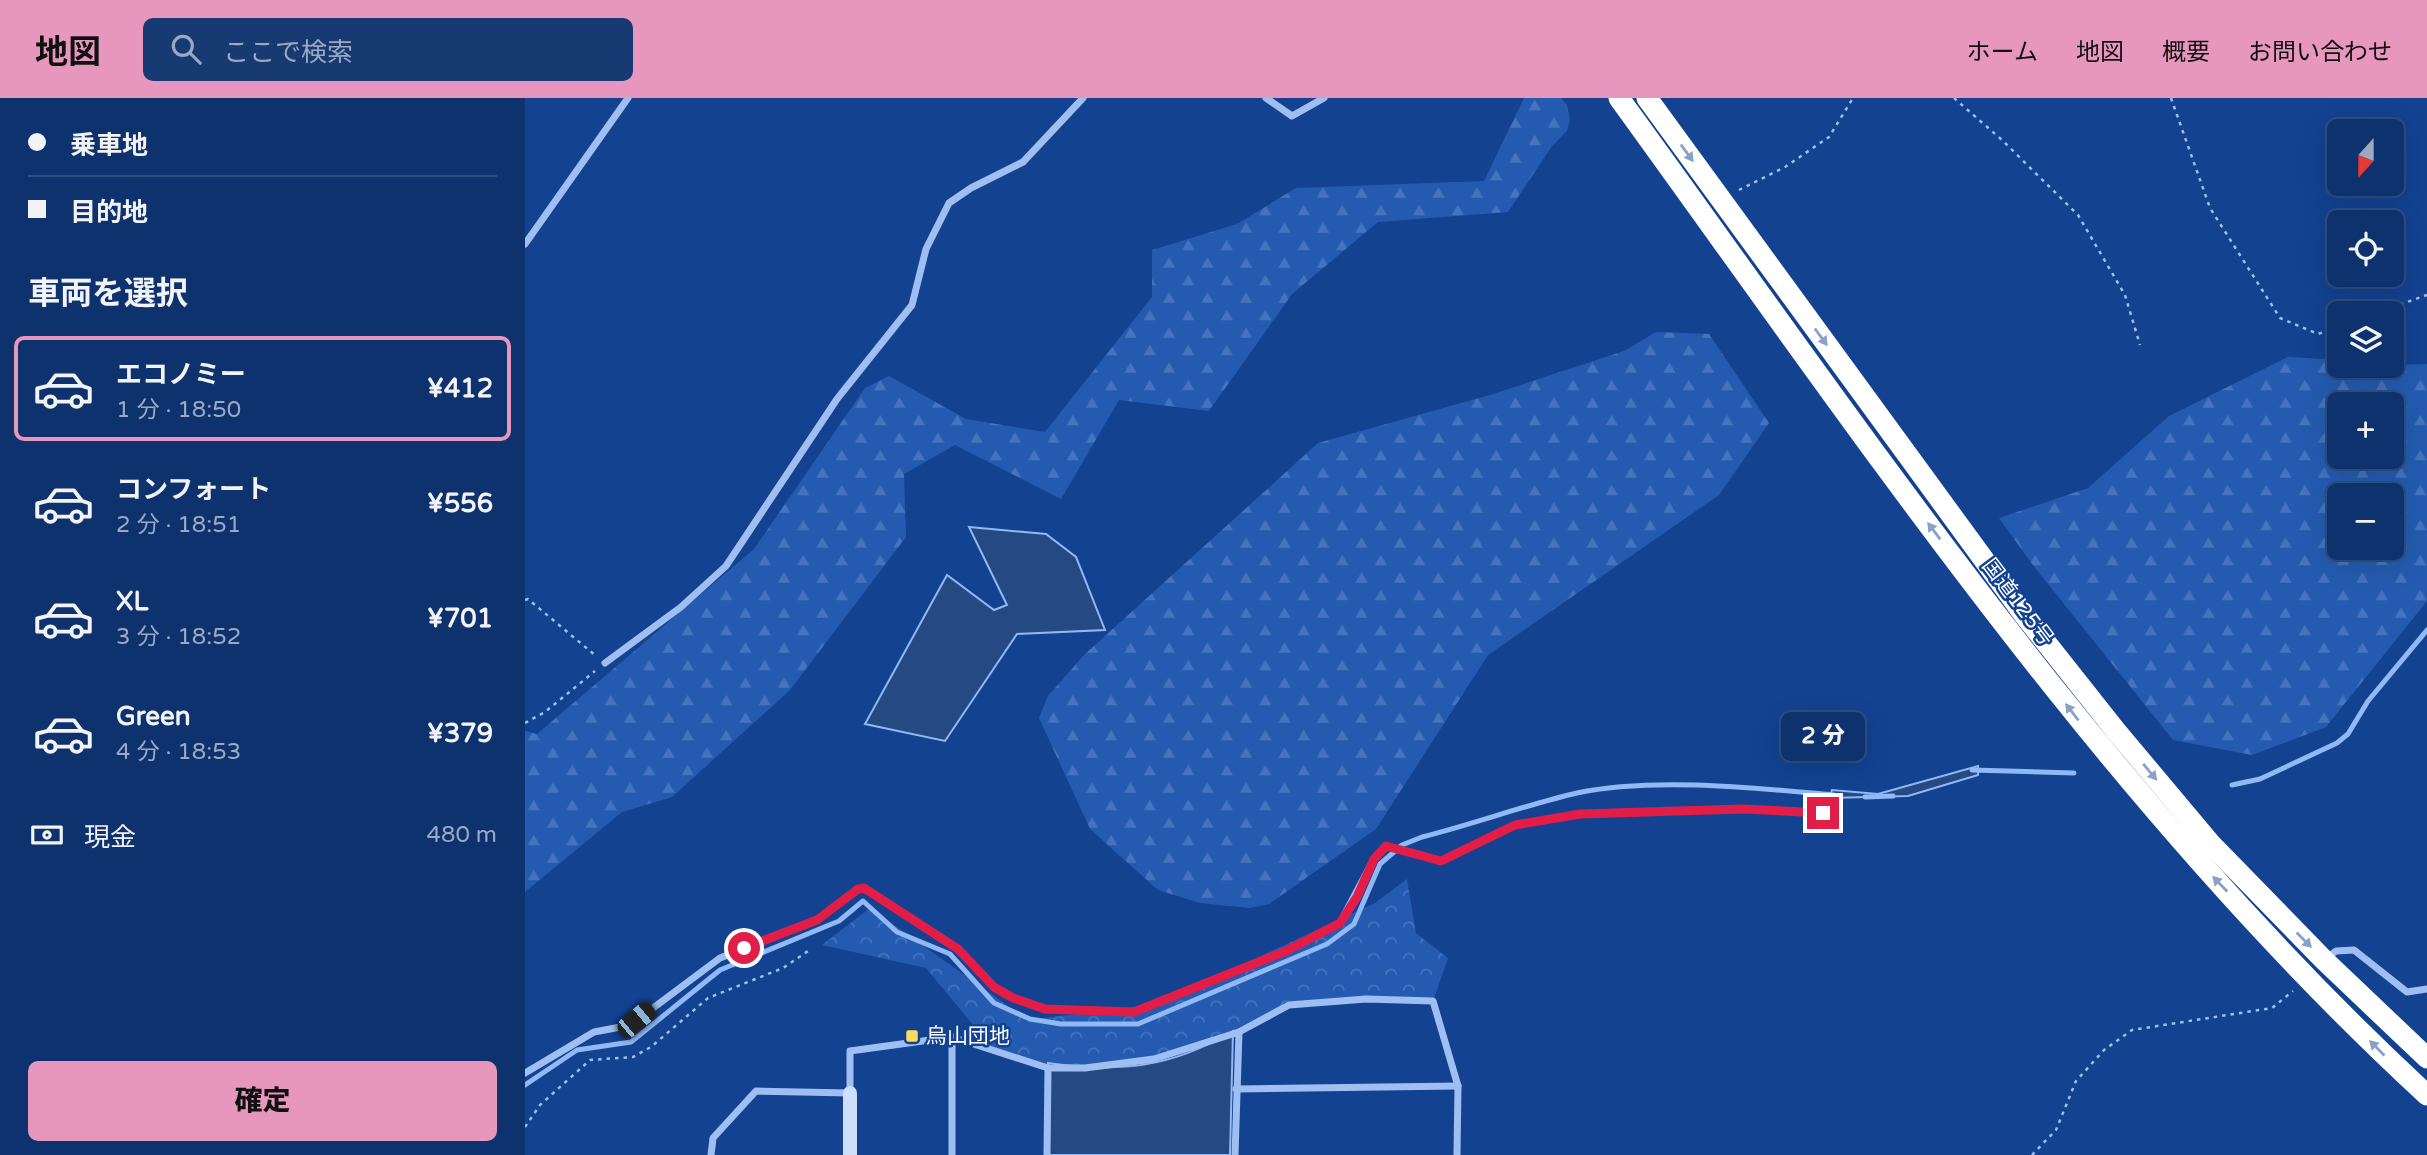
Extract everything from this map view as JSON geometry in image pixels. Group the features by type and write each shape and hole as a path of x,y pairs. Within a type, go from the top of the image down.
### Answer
{"highway":[{"name":"国道125号","path":"1619,98 2017,642 2094,740 2165,823 2307,979 2427,1095"},
{"name":"国道125号","path":"1647,98 2025,616 2116,731 2210,843 2324,960 2427,1058"}],"street":[{"path":"525,244 628,98"},
{"path":"605,663 681,607 726,566 837,399 912,305 926,249 949,203 971,188 1023,162 1083,98"},
{"path":"1266,98 1291,116 1324,98"},
{"path":"525,1073 594,1032 626,1026 720,958 817,920 858,889 864,888 958,949 994,987 1013,998 1045,1009 1134,1012 1286,951 1340,923 1357,897 1374,859 1386,846 1441,861 1515,825 1580,814 1743,809 1823,813"},
{"path":"2324,960 2336,951 2354,950 2407,992 2427,989"},
{"path":"850,1155 850,1051 952,1037 1048,1068 1085,1068 1154,1059 1239,1032 1289,1005 1366,999 1433,1001 1458,1086 1457,1155"},
{"path":"1235,1155 1239,1032"},
{"path":"952,1037 952,1155"},
{"path":"1047,1155 1048,1068"},
{"path":"1236,1089 1458,1086"},
{"path":"711,1155 713,1138 756,1091 850,1093"}],"path":[{"path":"1722,201 1785,167 1829,137 1853,98"},
{"path":"1954,98 2003,140 2078,215 2125,295 2140,345"},
{"path":"2171,98 2210,208 2280,318 2318,334 2327,331"},
{"path":"2404,303 2427,295"},
{"path":"525,600 528,599 605,663 545,712 525,723"},
{"path":"525,1126 540,1104 590,1060 633,1057 651,1046 708,998 782,968 811,949"},
{"path":"2032,1155 2056,1130 2076,1081 2104,1050 2132,1030 2272,1008 2307,979"}],"green space":[{"path":"1524,98 1561,98 1567,105 1570,120 1567,131 1552,146 1508,212 1378,222 1292,294 1209,411 1119,400 1061,499 955,445 904,474 906,537 790,690 672,797 622,812 525,892 525,731 537,734 754,549 865,388 889,376 966,419 1045,432 1152,297 1152,250 1237,224 1296,188 1484,181"},
{"path":"1656,332 1709,334 1769,423 1719,495 1488,655 1376,829 1269,904 1250,908 1200,903 1158,890 1090,829 1039,718 1048,696 1084,655 1318,443 1490,395 1624,351"},
{"path":"2288,357 2327,359 2327,378 2404,378 2404,365 2427,364 2427,601 2326,727 2252,755 2173,740 2032,564 1999,518 2088,488 2169,416"},
{"path":"1407,879 1416,933 1448,958 1433,1001 1366,999 1289,1005 1239,1032 1154,1059 1048,1068 993,1049 926,968 822,945 870,908 1028,1020 1158,1004 1375,903"}],"shaded area":[{"path":"969,527 1046,534 1076,557 1105,630 1017,634 945,741 865,724 947,575 994,610 1007,605"},
{"path":"1978,766 1978,775 1908,796 1829,798 1832,790 1878,794"},
{"path":"1233,1031 1230,1155 1047,1155 1048,1063 1098,1067 1144,1065 1188,1053"}],"waterway":[{"path":"2232,785 2260,779 2337,743 2348,734 2368,701 2427,630"},
{"path":"1972,770 2074,773"},
{"path":"525,1085 577,1050 631,1042 720,970 839,921 863,901 897,932 950,954 994,1003 1030,1019 1061,1024 1138,1024 1327,944 1354,924 1380,864 1402,845 1422,837 1558,798 1607,788 1705,785 1834,795"},
{"path":"1865,797 1893,796"}],"place":[{"name":"烏山団地","path":"912,1036"}],"route":[{"path":"744,948 817,920 858,889 864,888 900,914 958,949 994,987 1013,998 1045,1009 1134,1012 1286,951 1340,923 1357,897 1374,859 1386,846 1441,861 1515,825 1580,814 1743,809 1823,813"}]}
